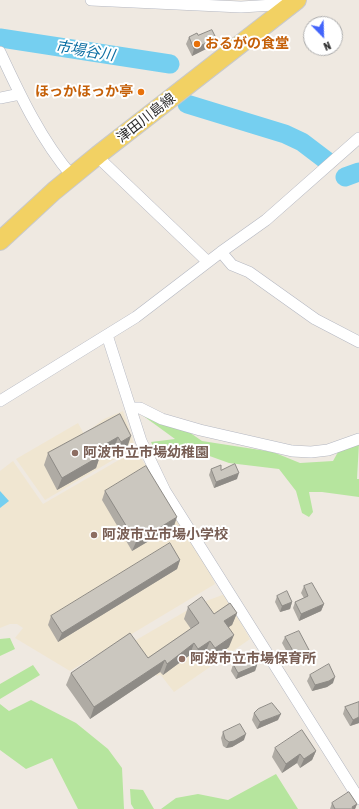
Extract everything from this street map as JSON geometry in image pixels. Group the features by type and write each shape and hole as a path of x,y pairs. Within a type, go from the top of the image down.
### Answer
{"main road":[{"name":"津田川島線","path":"0,241 72,176 295,2"}],"street":[{"path":"91,0 241,7 295,2"},
{"path":"0,52 20,94 57,158 72,176"},
{"path":"0,98 20,94"},
{"path":"0,402 136,317 221,252 266,220 359,138"},
{"path":"98,155 103,162 208,262"},
{"path":"221,252 232,265 249,272 315,319 359,342"},
{"path":"107,335 141,441 165,491 359,799"},
{"path":"131,408 140,408 162,419 200,430 292,450 311,452 328,450 359,439"}],"shaded area":[{"name":"阿波市立市場幼稚園","path":"123,411 135,447 45,500 16,459 78,423 84,434 104,419"},
{"name":"阿波市立市場小学校","path":"136,450 208,567 215,584 70,671 15,638 23,628 17,624 10,624 0,628 0,471 13,461 43,504"},
{"name":"阿波市立市場保育所","path":"225,594 250,639 174,692 160,674 157,676 131,643 198,604"}],"green space":[{"path":"142,415 189,432 202,441 273,452 300,463 333,461 338,452 359,443 357,479 359,479 359,497 322,492 309,492 313,512 309,517 302,513 296,491 279,469 229,463 204,454 186,451 157,454 151,442 175,439"},
{"path":"10,638 15,649 0,656 0,639"},
{"path":"33,665 40,675 0,699 0,684"},
{"path":"31,700 76,723 108,749 122,768 124,809 78,809 52,758 26,769 0,750 0,704 9,711"},
{"path":"276,774 298,809 161,809 176,798 198,794 228,800"},
{"path":"130,789 143,790 154,809 134,809 131,804"}],"water":[{"path":"0,491 9,501 0,508"}],"building":[{"path":"212,30 216,38 194,49 189,37 197,33 198,35"},
{"path":"120,414 131,436 121,442 118,437 97,449 100,456 62,478 48,453"},
{"path":"235,464 239,473 216,482 211,469 221,465 221,470"},
{"path":"146,466 177,517 136,542 105,491"},
{"path":"170,543 180,560 62,633 51,616"},
{"path":"312,583 324,604 301,614 295,602 308,596 304,586"},
{"path":"287,591 292,602 282,606 277,596"},
{"path":"202,597 214,614 230,603 237,613 224,621 234,635 215,648 210,641 198,649 194,643 167,664 165,660 94,707 71,673 130,633 148,658 199,623 188,607"},
{"path":"299,631 309,650 296,656 285,637"},
{"path":"250,654 257,665 238,673 233,664 234,661"},
{"path":"329,664 335,677 329,681 315,685 310,675"},
{"path":"359,702 359,717 353,720 345,707"},
{"path":"272,703 281,714 260,722 254,713 258,709"},
{"path":"240,724 246,734 234,741 229,742 225,739 223,732"},
{"path":"302,730 316,751 304,759 300,754 286,764 275,748"},
{"path":"349,792 357,804 352,807 353,809 335,809 332,803"}],"waterway":[{"name":"市場谷川","path":"0,38 170,64"},
{"name":"市場谷川","path":"187,104 285,134 302,142 327,161"},
{"name":"市場谷川","path":"345,177 359,172"}],"place":[{"name":"おるがの食堂","path":"197,44"},
{"name":"ほっかほっか亭","path":"141,92"},
{"name":"阿波市立市場幼稚園","path":"75,453"},
{"name":"阿波市立市場小学校","path":"94,535"},
{"name":"阿波市立市場保育所","path":"182,659"}]}
